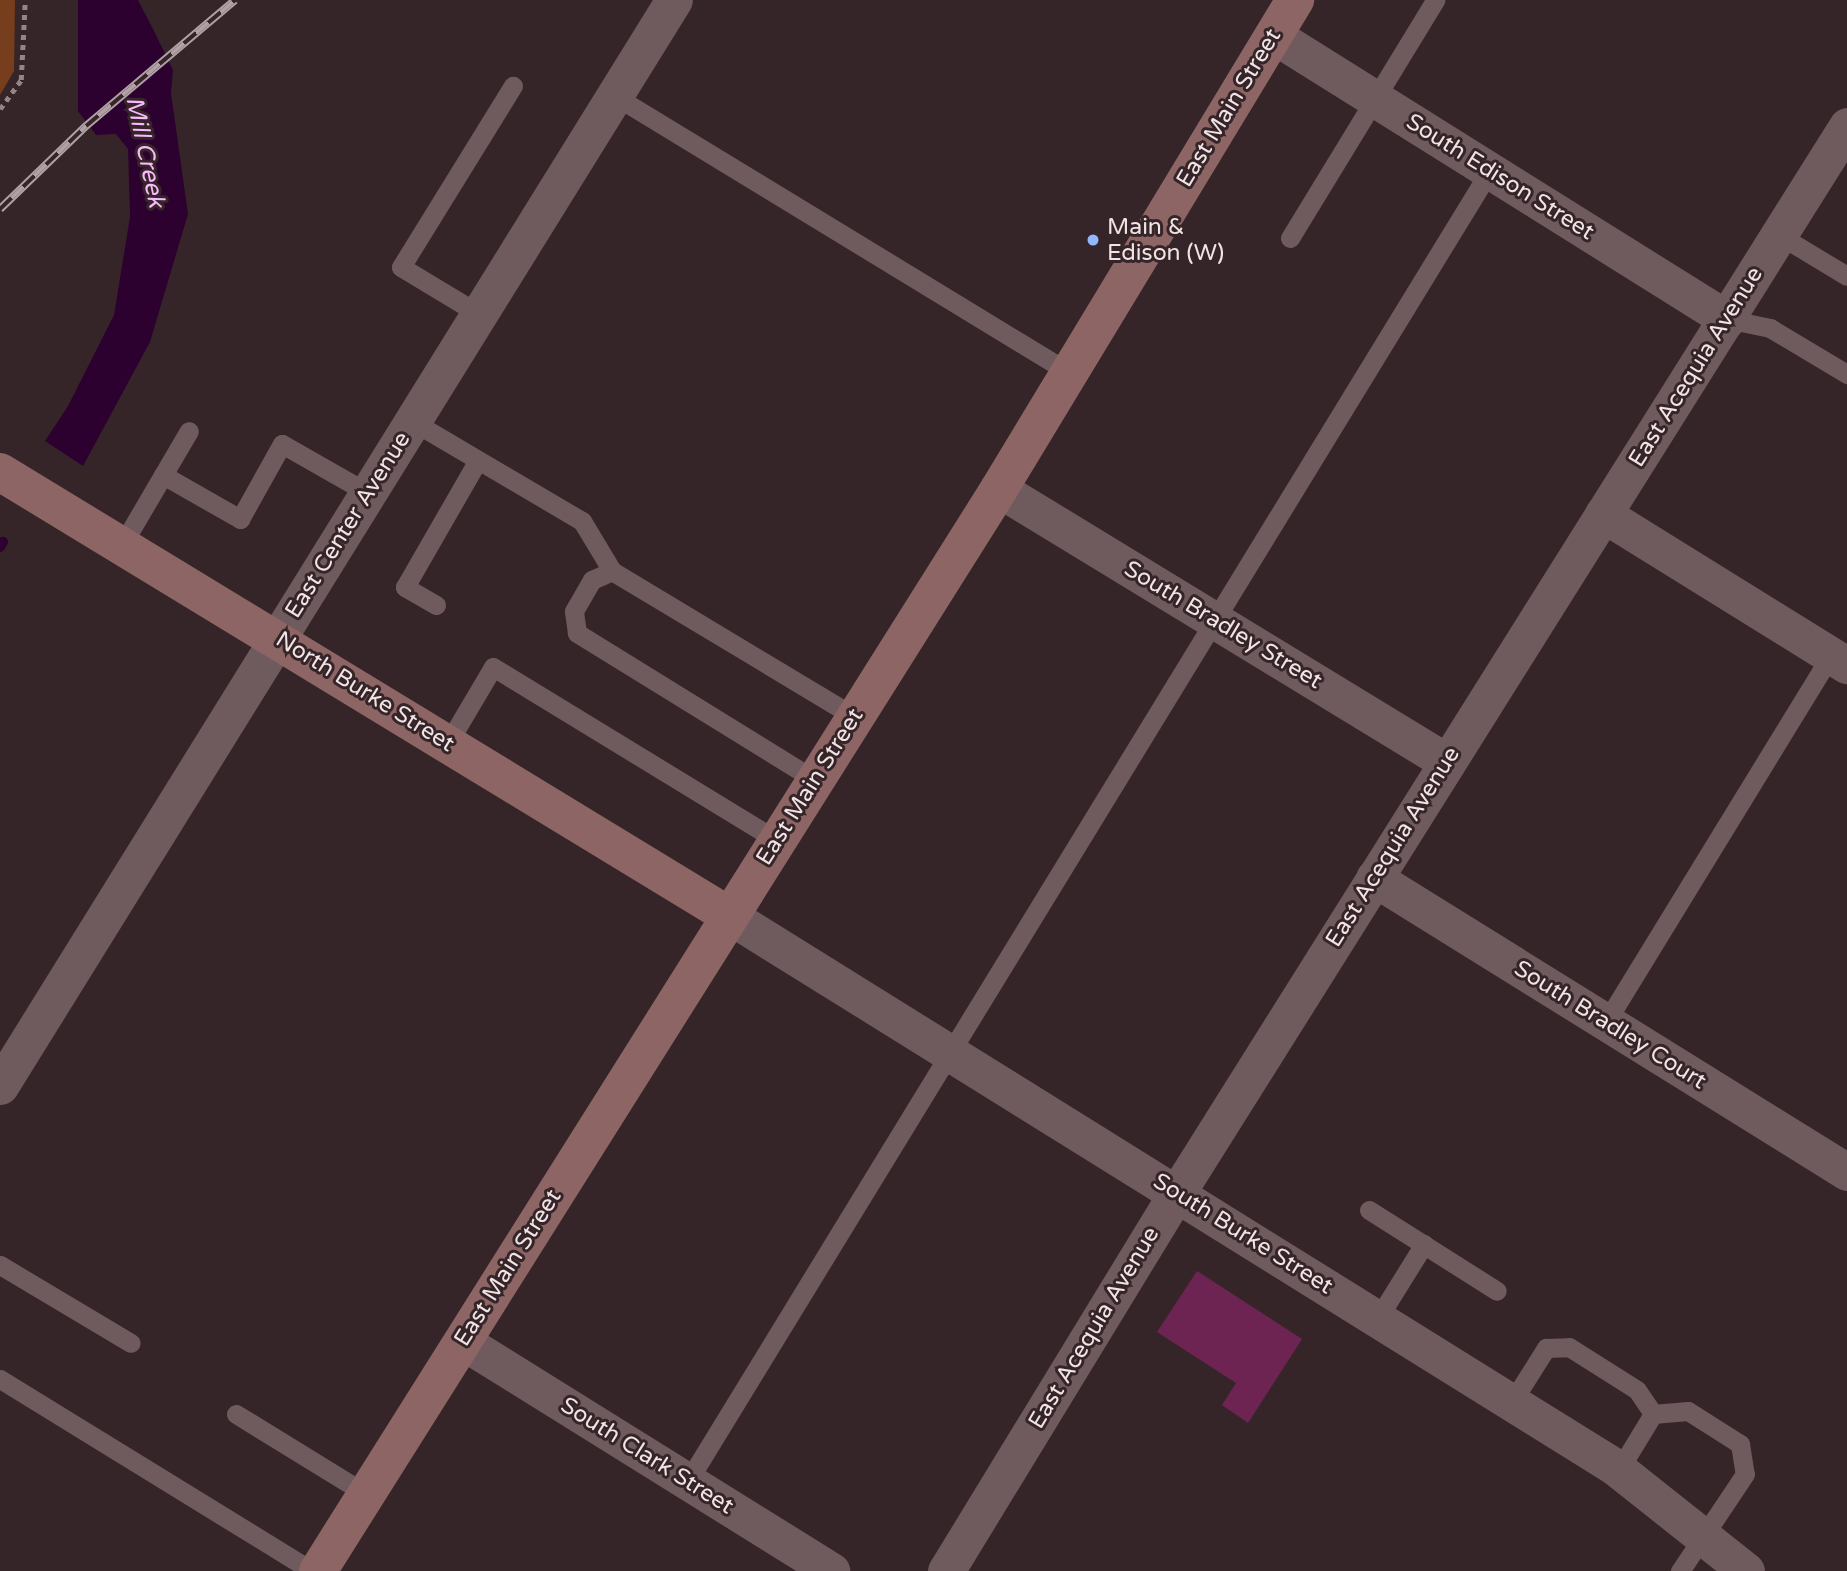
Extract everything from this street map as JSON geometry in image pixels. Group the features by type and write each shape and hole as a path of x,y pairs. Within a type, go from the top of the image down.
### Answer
{"street":[{"name":"East Center Avenue","path":"0,1086 674,0"},
{"name":"East Main Street","path":"318,1571 728,915 999,489 1295,0"},
{"name":"South Edison Street","path":"1273,35 1727,319"},
{"name":"East Acequia Avenue","path":"946,1571 1177,1193 1603,514 1779,235 1841,150"},
{"name":"North Burke Street","path":"0,472 278,638 728,915"},
{"name":"South Bradley Street","path":"999,489 1447,762"},
{"path":"1603,514 1839,660"},
{"name":"South Bradley Court","path":"1374,878 1847,1172"},
{"name":"South Burke Street","path":"728,915 1619,1470 1746,1571"},
{"name":"South Clark Street","path":"462,1341 831,1571"}],"lane":[{"path":"1290,238 1435,0"},
{"path":"479,314 401,267 513,86"},
{"path":"615,96 1070,373"},
{"path":"688,1481 953,1054 1490,170"},
{"path":"1779,235 1847,275"},
{"path":"1727,319 1770,328 1847,374"},
{"path":"412,421 582,521 612,571 855,717"},
{"path":"121,545 189,431"},
{"path":"163,475 240,519 282,444 368,493"},
{"path":"436,604 405,587 478,460"},
{"path":"612,571 592,580 574,611 577,633 814,780"},
{"path":"1606,1022 1839,660"},
{"path":"447,743 493,667 776,839"},
{"path":"1369,1210 1497,1291"},
{"path":"1378,1318 1424,1244"},
{"path":"0,1265 131,1343"},
{"path":"1512,1402 1546,1348 1569,1347 1637,1390 1653,1414"},
{"path":"0,1379 313,1571"},
{"path":"1653,1414 1688,1411 1740,1444 1745,1474 1680,1571"},
{"path":"236,1413 366,1494"},
{"path":"1619,1470 1653,1414"}],"path":[{"path":"0,109 21,80 25,0"}],"shaded area":[{"path":"0,0 15,0 14,71 0,95"}],"water":[{"path":"78,0 138,0 153,29 173,70 171,93 188,214 150,342 83,466 45,441 68,406 114,315 130,217 128,149 116,134 96,135 78,111"}],"building":[{"path":"1197,1271 1302,1339 1248,1423 1222,1405 1236,1383 1157,1332"}],"waterway":[{"name":"Mill Creek","path":"0,547 3,542"}],"railway":[{"path":"0,209 86,126 235,0"}],"place":[{"name":"Main & Edison (W)","path":"1093,240"}]}
